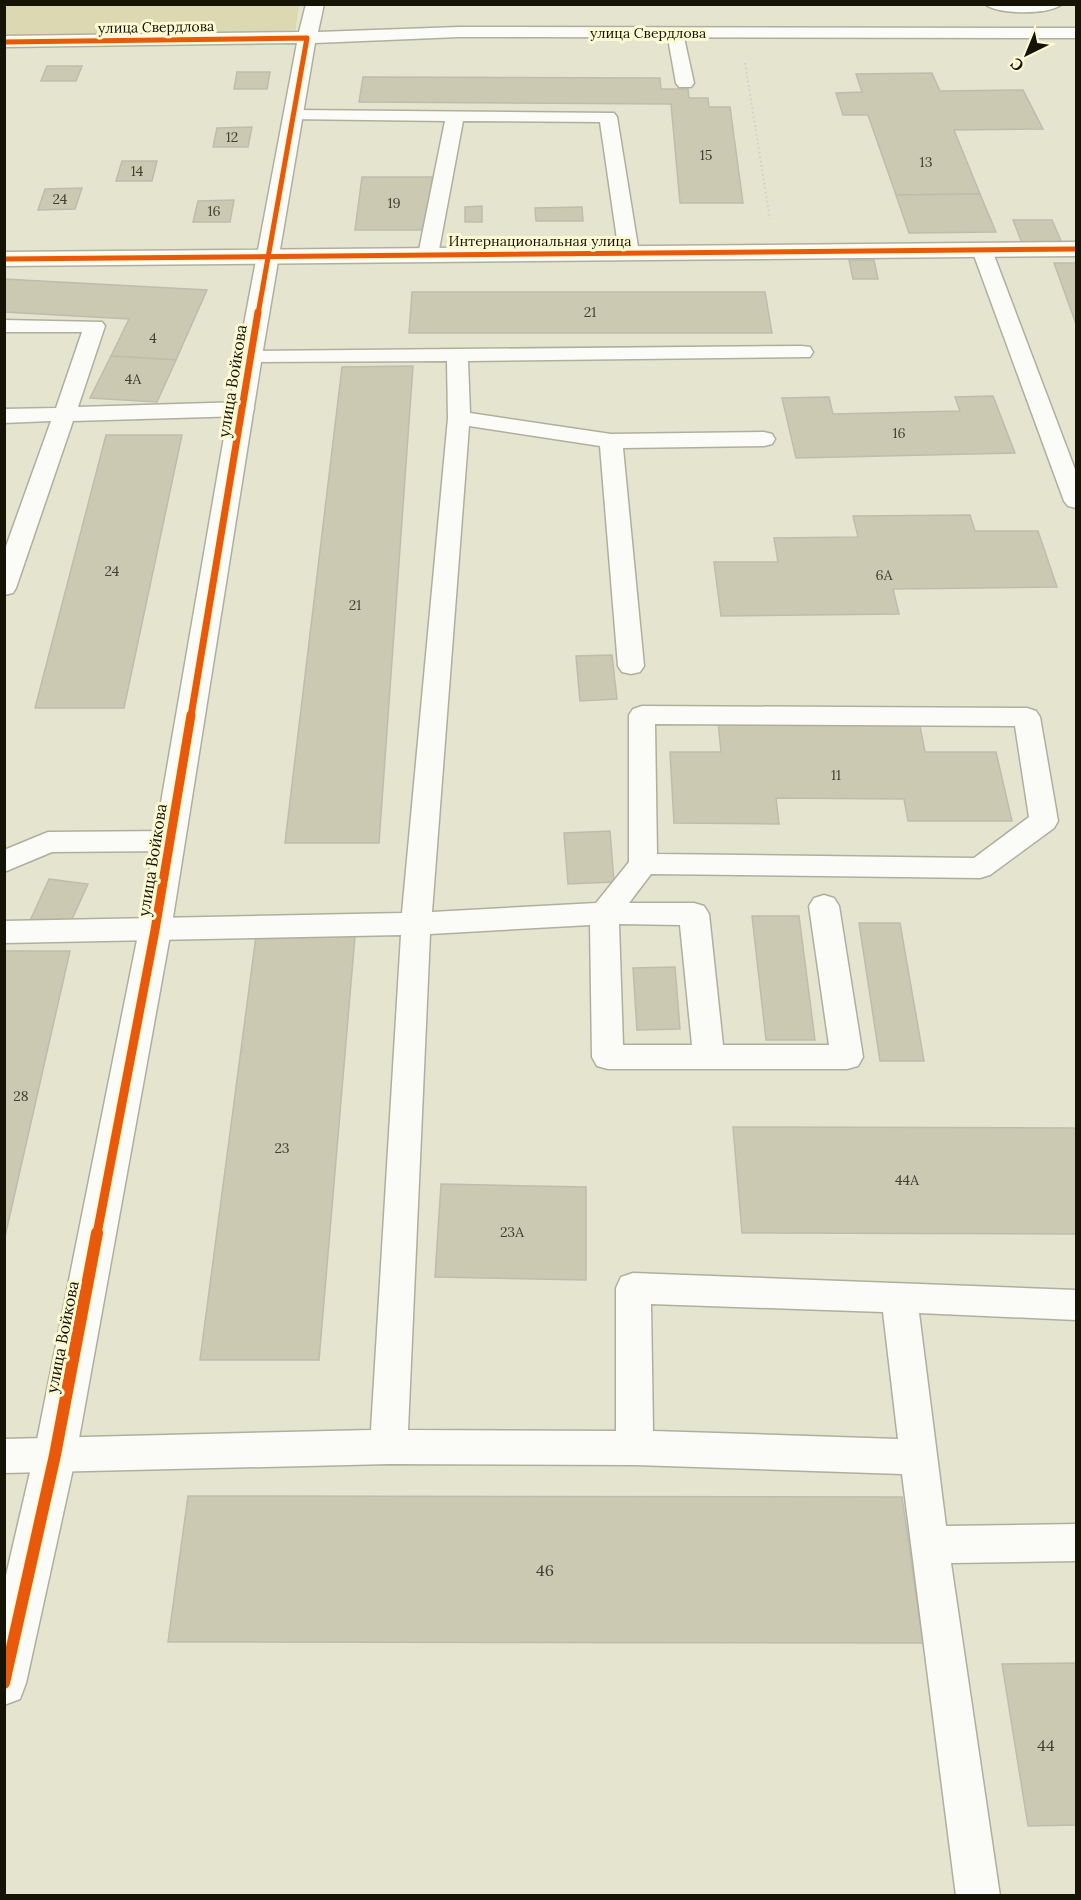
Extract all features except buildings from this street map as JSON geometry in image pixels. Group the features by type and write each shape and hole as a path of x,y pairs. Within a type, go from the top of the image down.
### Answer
{"street":[{"name":"улица Войкова","path":"4,1683 55,1455 155,930 250,356 315,4"},
{"name":"улица Свердлова","path":"4,42 307,38 459,32 1077,33"},
{"name":"Интернациональная улица","path":"4,259 1077,249"}],"lane":[{"path":"993,4 1020,8 1054,4"},
{"path":"675,33 685,83"},
{"path":"295,115 608,117 629,254"},
{"path":"428,255 455,116"},
{"path":"982,250 1066,446 1077,501"},
{"path":"4,326 95,326 4,588"},
{"path":"250,356 802,352"},
{"path":"389,1447 416,924 459,418 457,356"},
{"path":"4,416 243,409"},
{"path":"459,418 611,441 764,439"},
{"path":"611,441 631,666"},
{"path":"643,864 980,868 1044,821 1027,717 642,715 643,864 604,912 608,1058 847,1057 824,906"},
{"path":"4,862 48,842 170,841"},
{"path":"4,932 416,924 604,912 694,914 709,1057"},
{"path":"635,1448 633,1288 1077,1305"},
{"path":"899,1297 929,1545 978,1896"},
{"path":"4,1456 389,1447 635,1448 918,1457"},
{"path":"929,1545 1077,1542"}],"path":[{"path":"740,33 775,252"}],"shaded area":[{"path":"4,5 299,5 295,35 5,38"}],"cycle path":[{"path":"4,42 307,38 250,356 155,930 55,1455 4,1683"},
{"path":"4,259 1076,249"}]}
